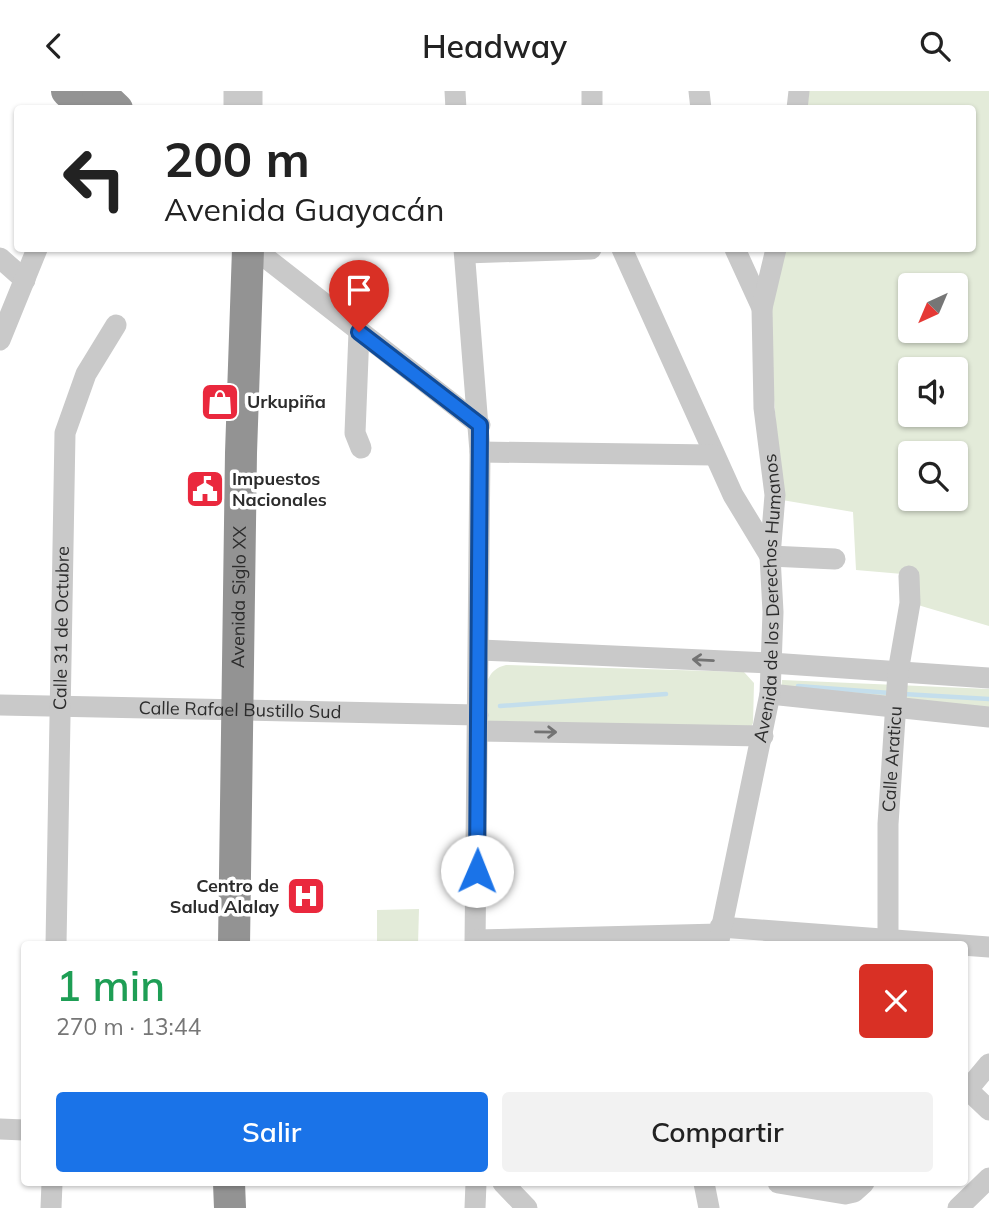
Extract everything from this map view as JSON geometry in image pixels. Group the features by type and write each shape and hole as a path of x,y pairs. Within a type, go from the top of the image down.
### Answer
{"highway":[{"name":"Avenida Siglo XX","path":"230,252 230,708 234,941"},
{"name":"Avenida Siglo XX","path":"217,941 230,708 248,252"},
{"path":"213,1186 213,1208"},
{"path":"229,1186 230,1208"}],"street":[{"path":"0,340 36,252"},
{"path":"254,252 266,258 480,425"},
{"path":"465,252 480,425 480,650 475,941"},
{"path":"623,252 733,495 769,557 835,559"},
{"path":"736,252 762,309"},
{"name":"Avenida de los Derechos Humanos","path":"719,935 770,694 773,612 769,557 775,495 764,408 762,309 775,252"},
{"path":"0,258 25,280"},
{"name":"Calle 31 de Octubre","path":"56,941 65,433 86,374 116,325"},
{"path":"359,332 355,433 361,448"},
{"path":"480,452 714,455"},
{"name":"Calle Araticu","path":"888,941 888,824 898,672 910,603 909,576"},
{"path":"480,650 771,663 989,678"},
{"path":"770,694 989,717"},
{"name":"Calle Rafael Bustillo Sud","path":"0,705 230,708 763,736"},
{"path":"510,941 719,935 864,941"},
{"path":"968,946 989,947"},
{"path":"968,1090 989,1064"},
{"path":"968,1094 989,1110"},
{"path":"0,1129 21,1130"},
{"path":"958,1208 989,1178"},
{"path":"51,1208 52,1186"},
{"path":"475,1208 476,1186"},
{"path":"506,1186 527,1208"},
{"path":"705,1186 709,1208"},
{"path":"796,1186 845,1194 854,1192 861,1186"}],"green space":[{"path":"809,91 989,91 989,626 911,603 914,575 856,570 853,512 782,500 768,324 782,252 976,252 976,105 807,105"},
{"path":"506,665 744,672 754,683 753,723 751,727 485,727 487,681 497,668"},
{"path":"782,680 989,689 989,709 781,693"},
{"path":"419,909 418,941 377,941 377,910"}],"waterway":[{"path":"798,686 890,693"},
{"path":"500,706 666,694"},
{"path":"903,694 989,699"}],"place":[{"name":"Urkupiña","path":"220,402"},
{"name":"Impuestos Nacionales","path":"205,489"},
{"name":"Centro de Salud Alalay","path":"306,896"}],"route":[{"path":"359,332 480,425 477,871"}]}
